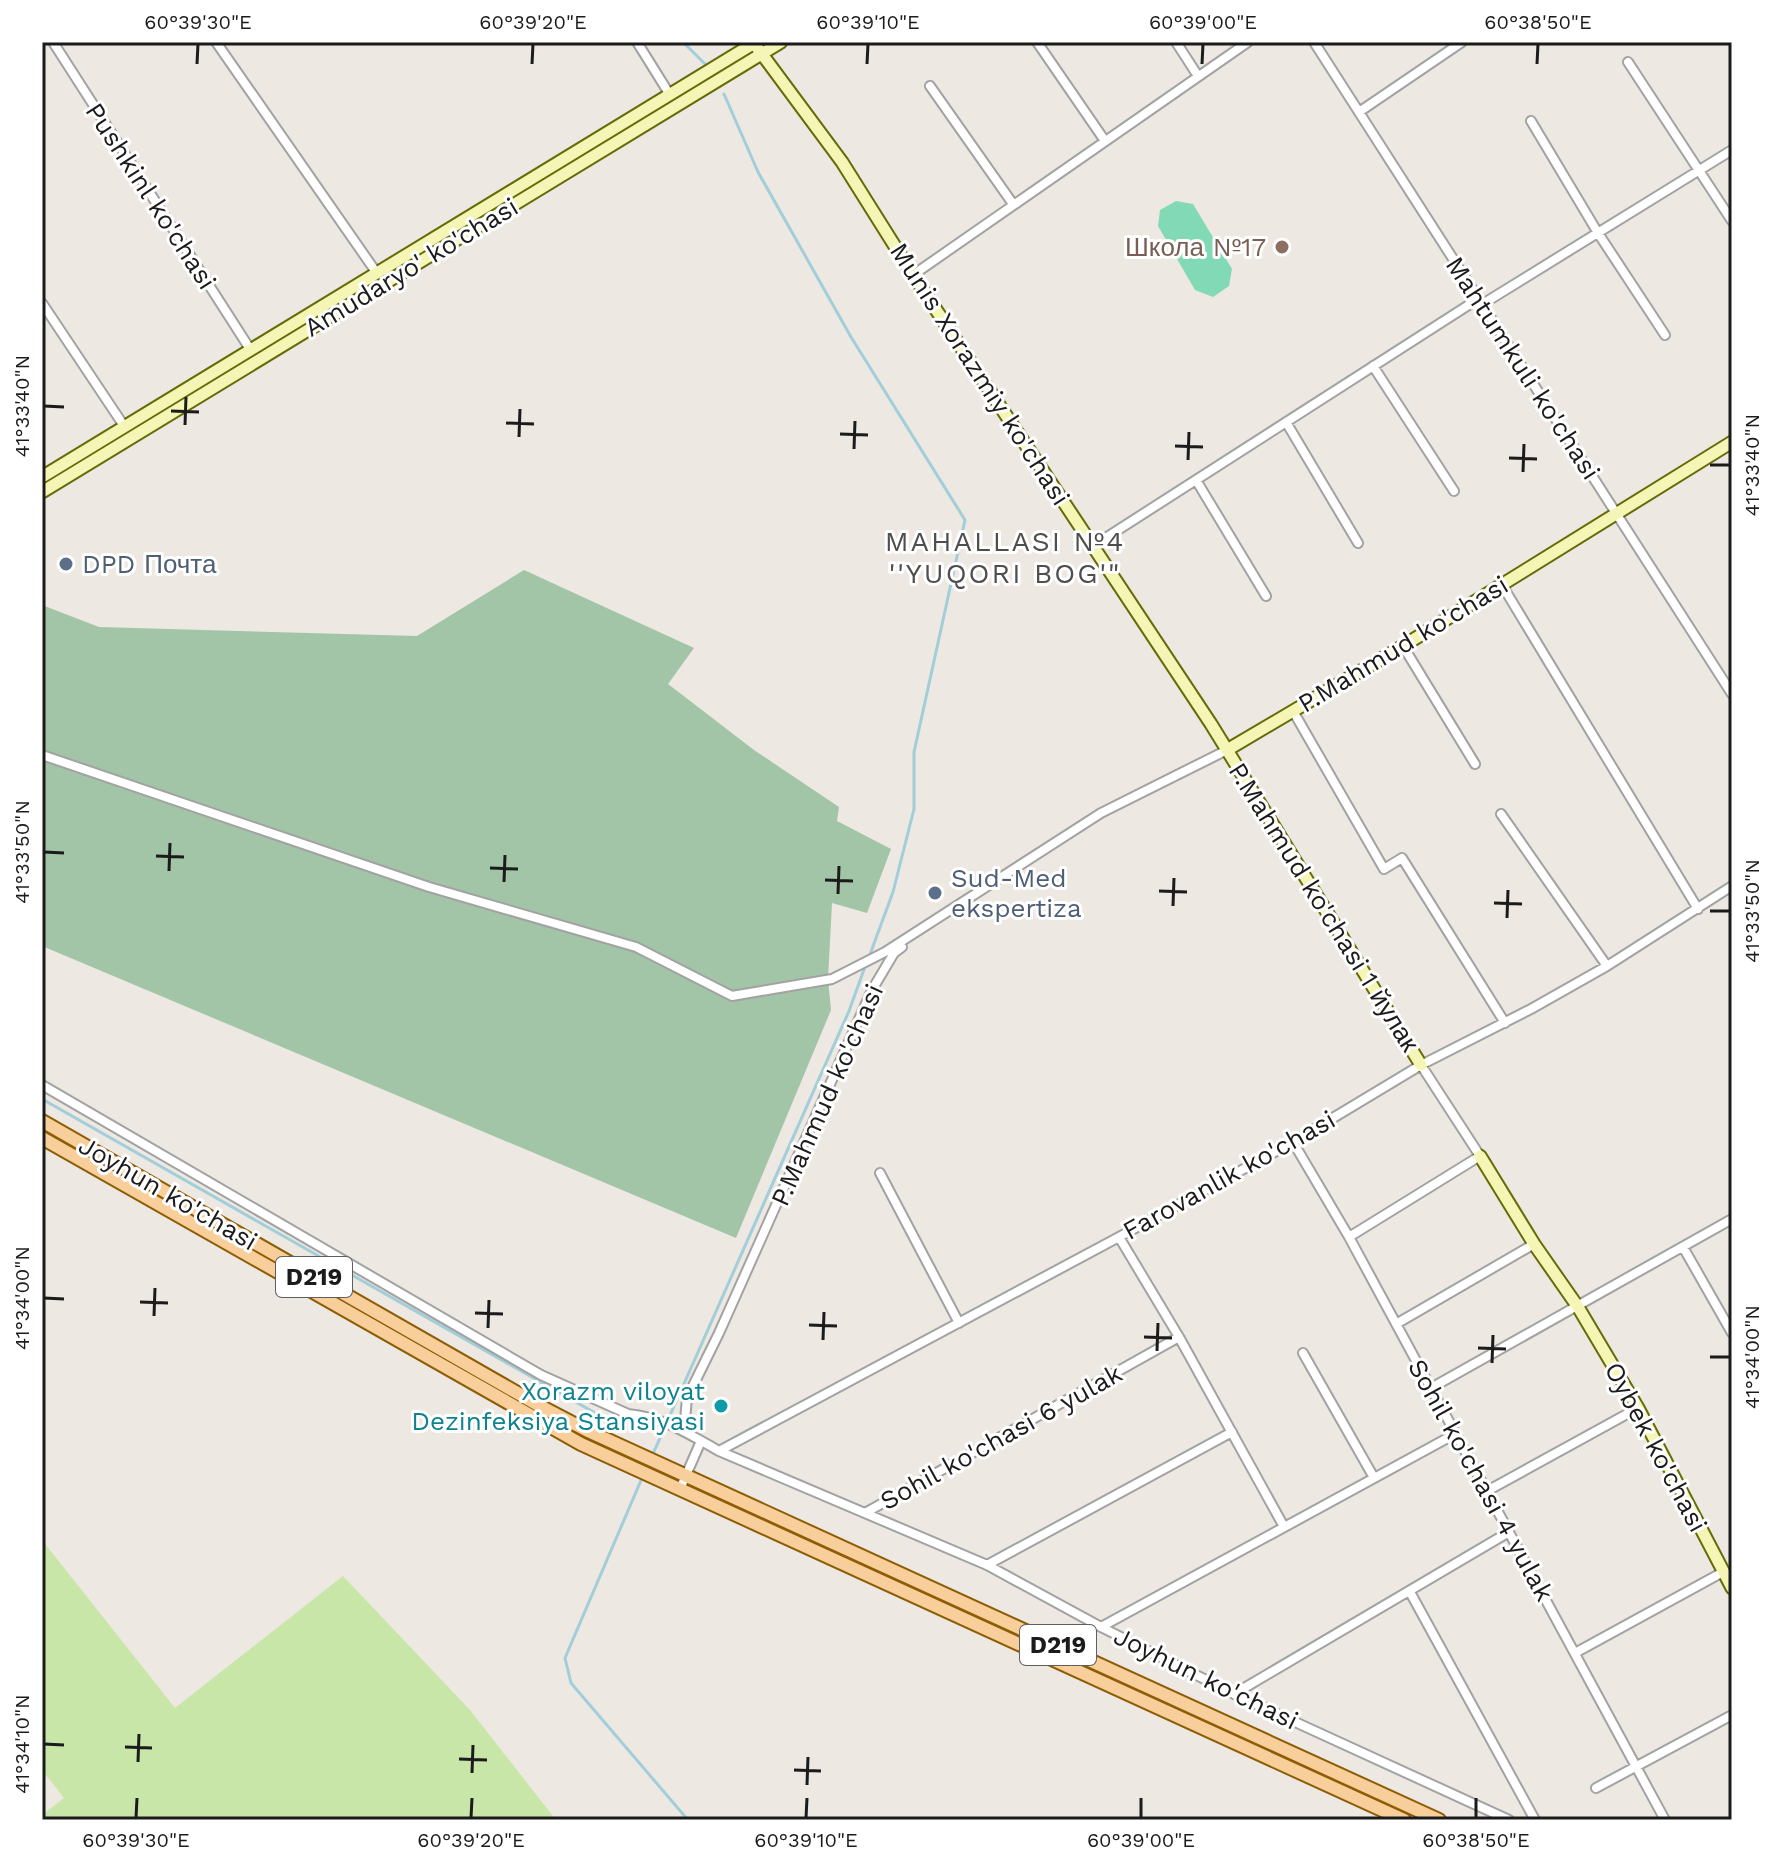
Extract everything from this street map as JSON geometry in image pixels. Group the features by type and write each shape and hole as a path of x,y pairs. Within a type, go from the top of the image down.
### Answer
{"main road":[{"name":"Joyhun ko'chasi","path":"42,1121 586,1430 682,1471 1439,1820"},
{"name":"Joyhun ko'chasi","path":"42,1138 581,1444 1404,1820"}],"street":[{"name":"Pushkinl ko'chasi","path":"53,42 250,349"},
{"path":"216,42 376,272"},
{"path":"637,42 670,95"},
{"name":"Amudaryo' ko'chasi","path":"42,477 689,83 756,45 781,42"},
{"path":"1037,42 1105,141"},
{"path":"1176,42 1198,76"},
{"path":"913,275 1248,42"},
{"name":"Mahtumkuli ko'chasi","path":"1314,42 1732,694"},
{"path":"1359,112 1462,42"},
{"name":"Amudaryo' ko'chasi","path":"42,492 258,361 756,45"},
{"name":"Munis Xorazmiy ko'chasi","path":"756,45 842,162 913,275 1227,750"},
{"path":"1628,62 1732,221"},
{"path":"930,86 1013,204"},
{"path":"1531,121 1598,233 1665,335"},
{"path":"1093,546 1373,366 1732,150"},
{"path":"42,303 124,426"},
{"path":"250,349 258,361"},
{"path":"1373,366 1454,491"},
{"path":"1286,422 1358,543"},
{"name":"P.Mahmud ko'chasi","path":"42,755 429,887 636,947 732,996 832,979 885,952 1101,813 1227,750 1403,646 1732,442"},
{"path":"1196,480 1266,596"},
{"path":"1502,585 1698,909"},
{"path":"1403,646 1475,764"},
{"path":"1293,711 1384,869 1402,858 1505,1023"},
{"name":"P.Mahmud ko'chasi 1 йулак","path":"1227,750 1421,1065"},
{"path":"1501,814 1607,966"},
{"name":"P.Mahmud ko'chasi","path":"689,1432 685,1420 687,1398 732,1305 872,990 894,953 1067,833"},
{"name":"Farovanlik ko'chasi","path":"719,1451 1293,1142 1421,1065 1607,966 1732,886"},
{"name":"Oybek ko'chasi","path":"1421,1065 1534,1244 1578,1307 1638,1408 1732,1588"},
{"name":"Joyhun ko'chasi","path":"42,1085 541,1375 628,1414 643,1415 689,1432 719,1451 987,1565 1234,1694 1509,1820"},
{"name":"Sohil ko'chasi 4 yulak","path":"1293,1142 1349,1237 1665,1820"},
{"path":"1349,1237 1480,1156"},
{"path":"880,1173 959,1323"},
{"path":"1431,1388 1732,1219"},
{"path":"1119,1237 1179,1337 1283,1525"},
{"path":"1396,1324 1534,1244"},
{"path":"1683,1247 1732,1333"},
{"name":"Sohil ko'chasi 6 yulak","path":"865,1513 1179,1337"},
{"path":"1303,1353 1373,1476"},
{"path":"1487,1491 1638,1408"},
{"path":"987,1565 1232,1432"},
{"path":"1101,1627 1283,1525 1455,1434"},
{"path":"676,1488 682,1471 701,1441"},
{"path":"1234,1694 1509,1532"},
{"path":"1575,1653 1723,1572"},
{"path":"1410,1592 1535,1820"},
{"path":"1596,1788 1732,1715"}],"green space":[{"path":"1176,201 1193,204 1232,269 1229,286 1213,297 1195,290 1158,226 1160,210"},
{"path":"524,570 694,648 668,684 754,750 839,807 837,821 891,849 867,913 832,903 828,979 831,1010 736,1238 42,946 42,605 99,627 417,636"},
{"path":"42,1540 175,1708 343,1576 470,1710 556,1820 42,1820 42,1815 64,1798 42,1770"}],"waterway":[{"path":"683,42 707,66"},
{"path":"724,94 758,172 851,337 965,520 914,752 914,809 893,892 869,957"},
{"path":"652,1456 849,1011 866,964"},
{"path":"42,1099 618,1426"},
{"path":"642,1478 565,1658 571,1683 688,1820"}],"place":[{"name":"Школа №17","path":"1282,247"},
{"name":"DPD Почта","path":"66,564"},
{"name":"Sud-Med ekspertiza","path":"935,893"},
{"name":"Xorazm viloyat Dezinfeksiya Stansiyasi","path":"721,1406"}],"district":[{"name":"MAHALLASI №4 ''YUQORI BOG'\"","path":"1005,557"}]}
